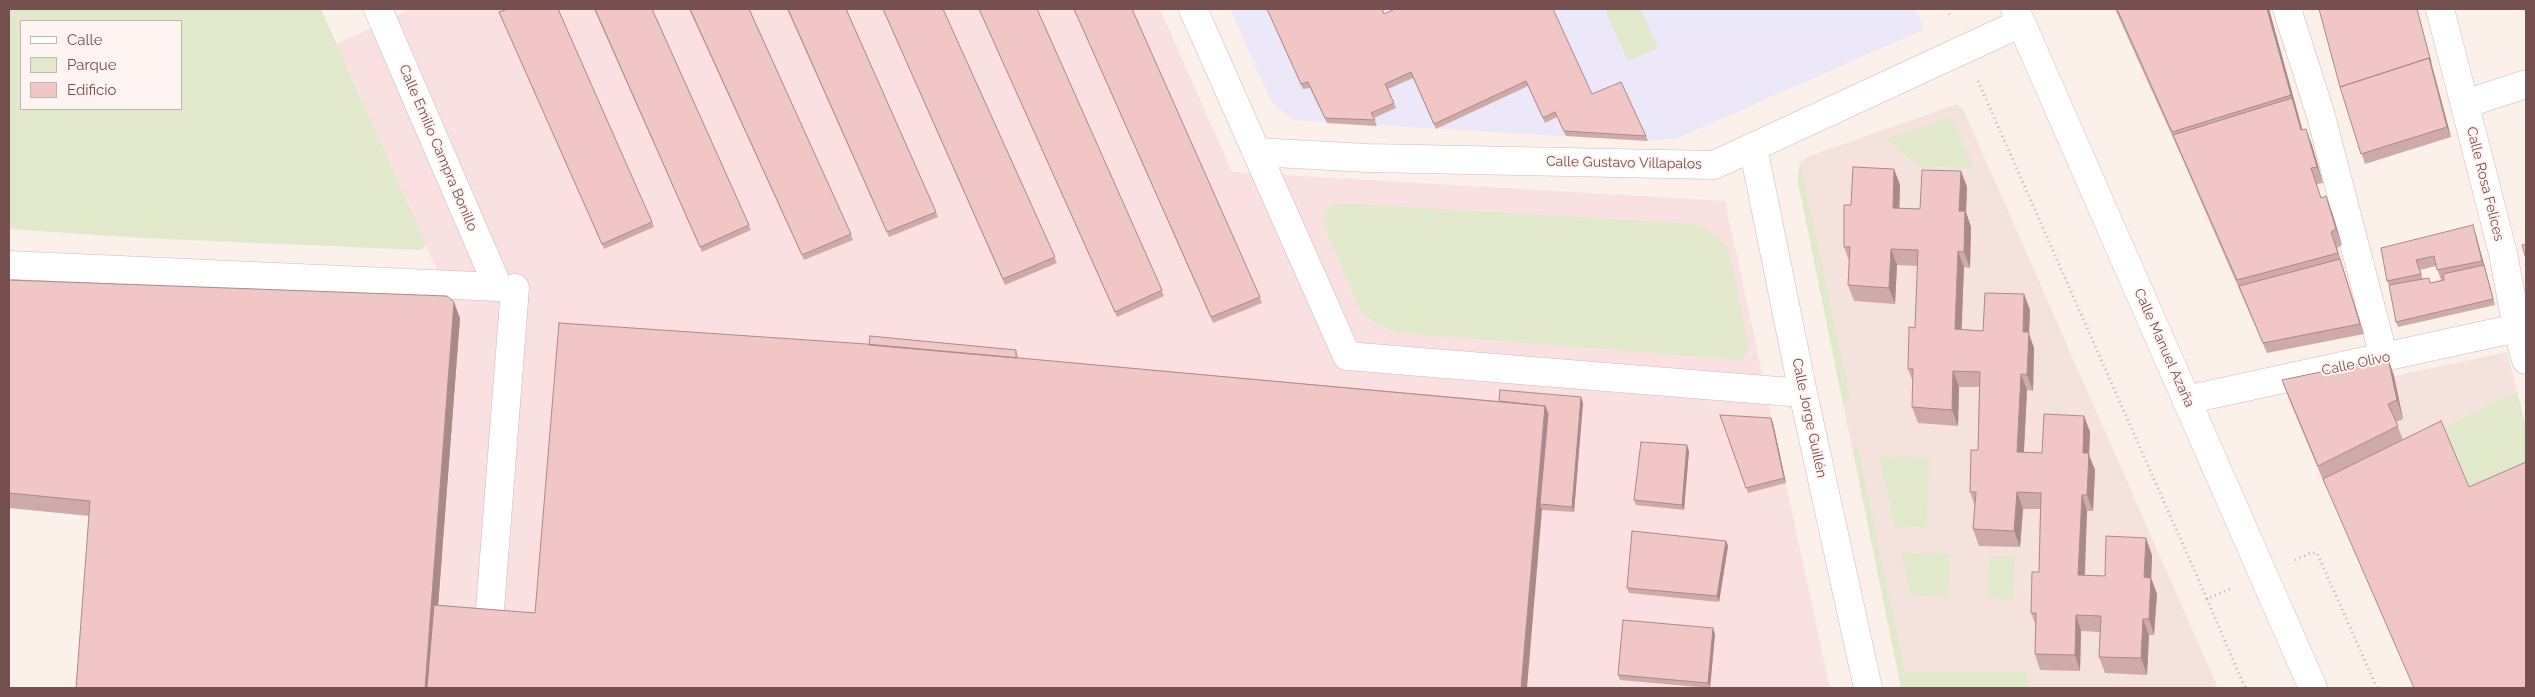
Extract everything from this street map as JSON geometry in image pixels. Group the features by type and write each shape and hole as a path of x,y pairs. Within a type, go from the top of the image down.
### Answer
{"street":[{"name":"Calle Emilio Campra Bonillo","path":"378,9 507,288"},
{"path":"1193,9 1347,356 1803,393"},
{"path":"2287,9 2321,116 2384,358"},
{"name":"Calle Rosa Felices","path":"2440,9 2522,327 2526,360"},
{"name":"Calle Gustavo Villapalos","path":"1256,152 1367,158 1714,165 2018,16"},
{"name":"Calle Manuel Azaña","path":"2018,16 2313,688"},
{"path":"2465,104 2526,84"},
{"name":"Calle Jorge Guillén","path":"1753,146 1803,393 1868,688"},
{"path":"9,266 507,288 489,622"},
{"name":"Calle Olivo","path":"2186,400 2522,327"}],"path":[{"path":"1978,81 2245,688"},
{"path":"2304,556 2317,553 2377,688"},
{"path":"2207,599 2228,590"}],"shaded area":[{"path":"411,9 1160,9 1232,172 1725,201 1830,688 433,688 460,319 452,312 443,284 337,44"},
{"path":"1230,9 1915,9 1924,29 1678,138 1647,141 1294,120 1272,103"},
{"path":"1957,104 1964,111 2218,688 1901,688 1798,182 1798,174 1800,162 1807,157"},
{"path":"2507,352 2517,391 2325,485 2289,399"}],"green space":[{"path":"9,9 321,9 426,244 424,248 420,250 143,238 9,229"},
{"path":"1605,9 1640,9 1658,48 1628,61"},
{"path":"1951,117 1974,168 1920,167 1886,139"},
{"path":"1800,162 1851,401 1843,404 1798,182"},
{"path":"1339,203 1696,224 1720,238 1729,250 1749,348 1740,360 1401,333 1379,326 1360,310 1324,226 1323,216 1328,208"},
{"path":"2517,391 2526,427 2526,468 2471,492 2443,427"},
{"path":"1858,447 1905,672 2027,672 2027,688 1901,688 1853,449"},
{"path":"1879,456 1929,458 1927,527 1895,528"},
{"path":"1901,552 1950,554 1948,597 1911,595"},
{"path":"1989,556 2015,557 2013,599 1987,598"}],"building":[{"path":"508,9 558,9 652,222 602,244 499,12"},
{"path":"595,9 652,9 749,225 700,247"},
{"path":"690,9 749,9 851,234 802,255"},
{"path":"788,9 846,9 936,212 887,232"},
{"path":"883,9 943,9 1055,257 1003,279"},
{"path":"979,9 1037,9 1162,290 1115,312"},
{"path":"1074,9 1132,9 1260,297 1211,317"},
{"path":"1267,9 1382,9 1384,14 1395,9 1553,9 1592,94 1621,82 1646,136 1564,131 1555,112 1543,118 1526,81 1434,124 1411,72 1385,84 1394,103 1371,113 1375,120 1325,118 1308,82 1301,84"},
{"path":"2117,9 2267,9 2291,95 2172,132"},
{"path":"2319,9 2417,9 2431,62 2429,58 2340,87"},
{"path":"2429,58 2447,127 2361,154 2340,87"},
{"path":"2292,98 2301,130 2306,129 2317,167 2311,168 2321,198 2326,196 2336,229 2331,232 2338,253 2237,280 2173,135"},
{"path":"1853,167 1894,169 1893,208 1920,209 1922,170 1961,171 1959,211 1965,211 1964,252 1958,251 1955,329 1983,331 1985,293 2024,294 2023,332 2029,332 2027,375 2021,374 2017,452 2042,453 2044,414 2084,416 2083,453 2089,453 2087,495 2082,495 2078,575 2105,576 2106,536 2146,538 2144,577 2151,578 2149,619 2143,619 2141,658 2099,657 2101,616 2076,615 2075,655 2035,654 2036,613 2031,613 2032,572 2039,572 2041,493 2017,492 2014,531 1973,529 1976,492 1970,492 1971,450 1978,450 1980,372 1953,371 1952,410 1912,407 1913,369 1908,369 1909,327 1915,328 1918,250 1891,249 1889,288 1848,285 1850,247 1844,247 1844,205 1851,205"},
{"path":"2473,225 2482,261 2437,270 2434,256 2416,260 2421,274 2387,281 2381,248"},
{"path":"2526,244 2526,259 2522,245"},
{"path":"2340,259 2360,324 2263,343 2239,286"},
{"path":"2484,265 2493,299 2396,322 2389,285 2429,278 2430,283 2444,280 2443,274"},
{"path":"9,280 447,296 454,302 425,688 76,688 90,501 9,493"},
{"path":"559,323 866,344 1545,406 1521,688 427,688 434,605 535,613"},
{"path":"870,336 1016,350 1016,358 869,345"},
{"path":"2388,358 2397,400 2388,404 2398,426 2318,466 2282,380"},
{"path":"1500,390 1581,397 1572,507 1540,504 1548,414 1545,406 1499,401"},
{"path":"1720,415 1771,418 1784,478 1746,488"},
{"path":"2441,421 2469,487 2526,462 2526,688 2414,688 2323,479"},
{"path":"1641,442 1687,445 1682,505 1634,500"},
{"path":"1632,531 1726,541 1717,596 1627,588"},
{"path":"1623,620 1713,628 1708,683 1618,675"}]}
